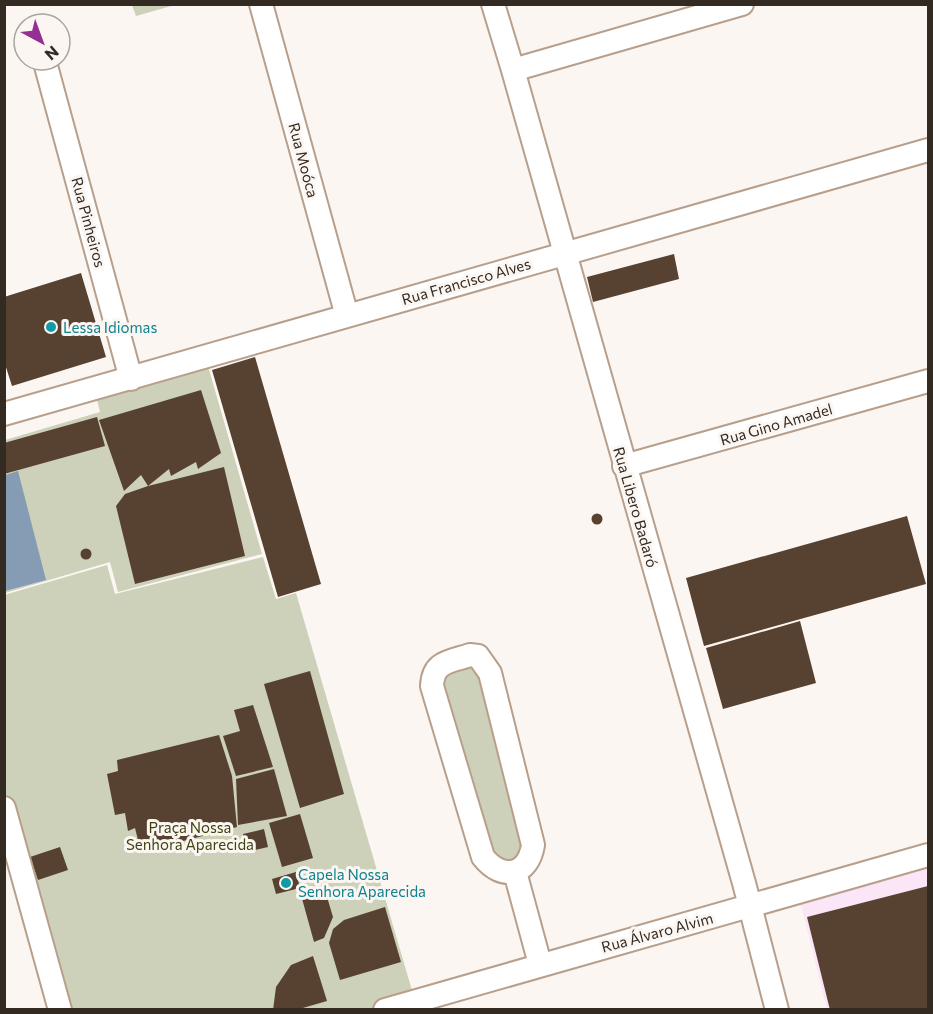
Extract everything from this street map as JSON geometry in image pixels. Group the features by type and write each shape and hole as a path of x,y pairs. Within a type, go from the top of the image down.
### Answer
{"street":[{"name":"Rua Moóca","path":"261,4 347,316"},
{"name":"Rua Libero Badaró","path":"493,4 750,907 777,1010"},
{"path":"513,70 742,4"},
{"name":"Rua Pinheiros","path":"48,72 131,379"},
{"name":"Rua Francisco Alves","path":"4,414 928,150"},
{"name":"Rua Gino Amadel","path":"624,466 928,381"},
{"path":"470,655 478,657 490,673 533,845 532,856 525,867 515,872 500,872 491,867 483,857 432,686 433,675 439,666 470,655"},
{"path":"4,808 60,1010"},
{"name":"Rua Álvaro Alvim","path":"385,1010 928,855"},
{"path":"515,872 540,964"}],"shaded area":[{"path":"928,867 928,1009 827,1009 800,901"}],"green space":[{"path":"132,4 175,5 136,16"},
{"path":"206,359 262,554 118,592 110,562 5,593 5,440 100,412 95,392"},
{"name":"Praça Nossa Senhora Aparecida","path":"263,557 276,599 296,593 413,994 366,1010 64,1009 5,796 4,595 107,565 115,594"},
{"path":"476,661 531,856 494,867 439,672"}],"water":[{"path":"18,471 46,580 5,591 5,475"}],"building":[{"path":"674,254 679,279 593,302 587,277"},
{"name":"Lessa Idiomas","path":"81,273 106,357 12,386 4,361 4,297"},
{"path":"255,357 321,584 278,597 212,370"},
{"path":"201,390 221,453 198,469 196,462 171,476 169,469 148,486 141,475 124,491 99,420"},
{"path":"97,417 105,446 4,474 4,443"},
{"path":"224,467 245,556 135,584 116,506 125,494"},
{"path":"597,514 601,515 601,523 597,524 593,523 592,519 593,515"},
{"path":"907,516 926,584 704,646 686,578"},
{"path":"86,548 92,554 86,560 80,554"},
{"path":"800,621 816,683 723,709 706,648"},
{"path":"310,671 344,794 300,808 264,684"},
{"path":"253,705 273,767 236,776 223,736 240,731 234,710"},
{"path":"219,735 232,776 237,827 141,852 135,828 128,831 125,813 115,815 107,774 118,771 117,760"},
{"path":"274,769 287,816 238,825 236,779"},
{"path":"300,814 313,858 282,867 269,823"},
{"path":"264,829 268,847 247,852 243,834"},
{"path":"60,847 68,870 38,880 30,857"},
{"name":"Capela Nossa Senhora Aparecida","path":"296,872 300,888 276,894 272,879"},
{"path":"928,886 928,1010 830,1010 807,917"},
{"path":"324,887 333,917 324,938 314,942 301,895"},
{"path":"385,907 401,962 340,980 329,943 333,929 344,920"},
{"path":"313,956 327,1001 296,1010 273,1010 276,987 291,965"}],"place":[{"name":"Lessa Idiomas","path":"51,327"},
{"name":"Capela Nossa Senhora Aparecida","path":"286,883"}]}
